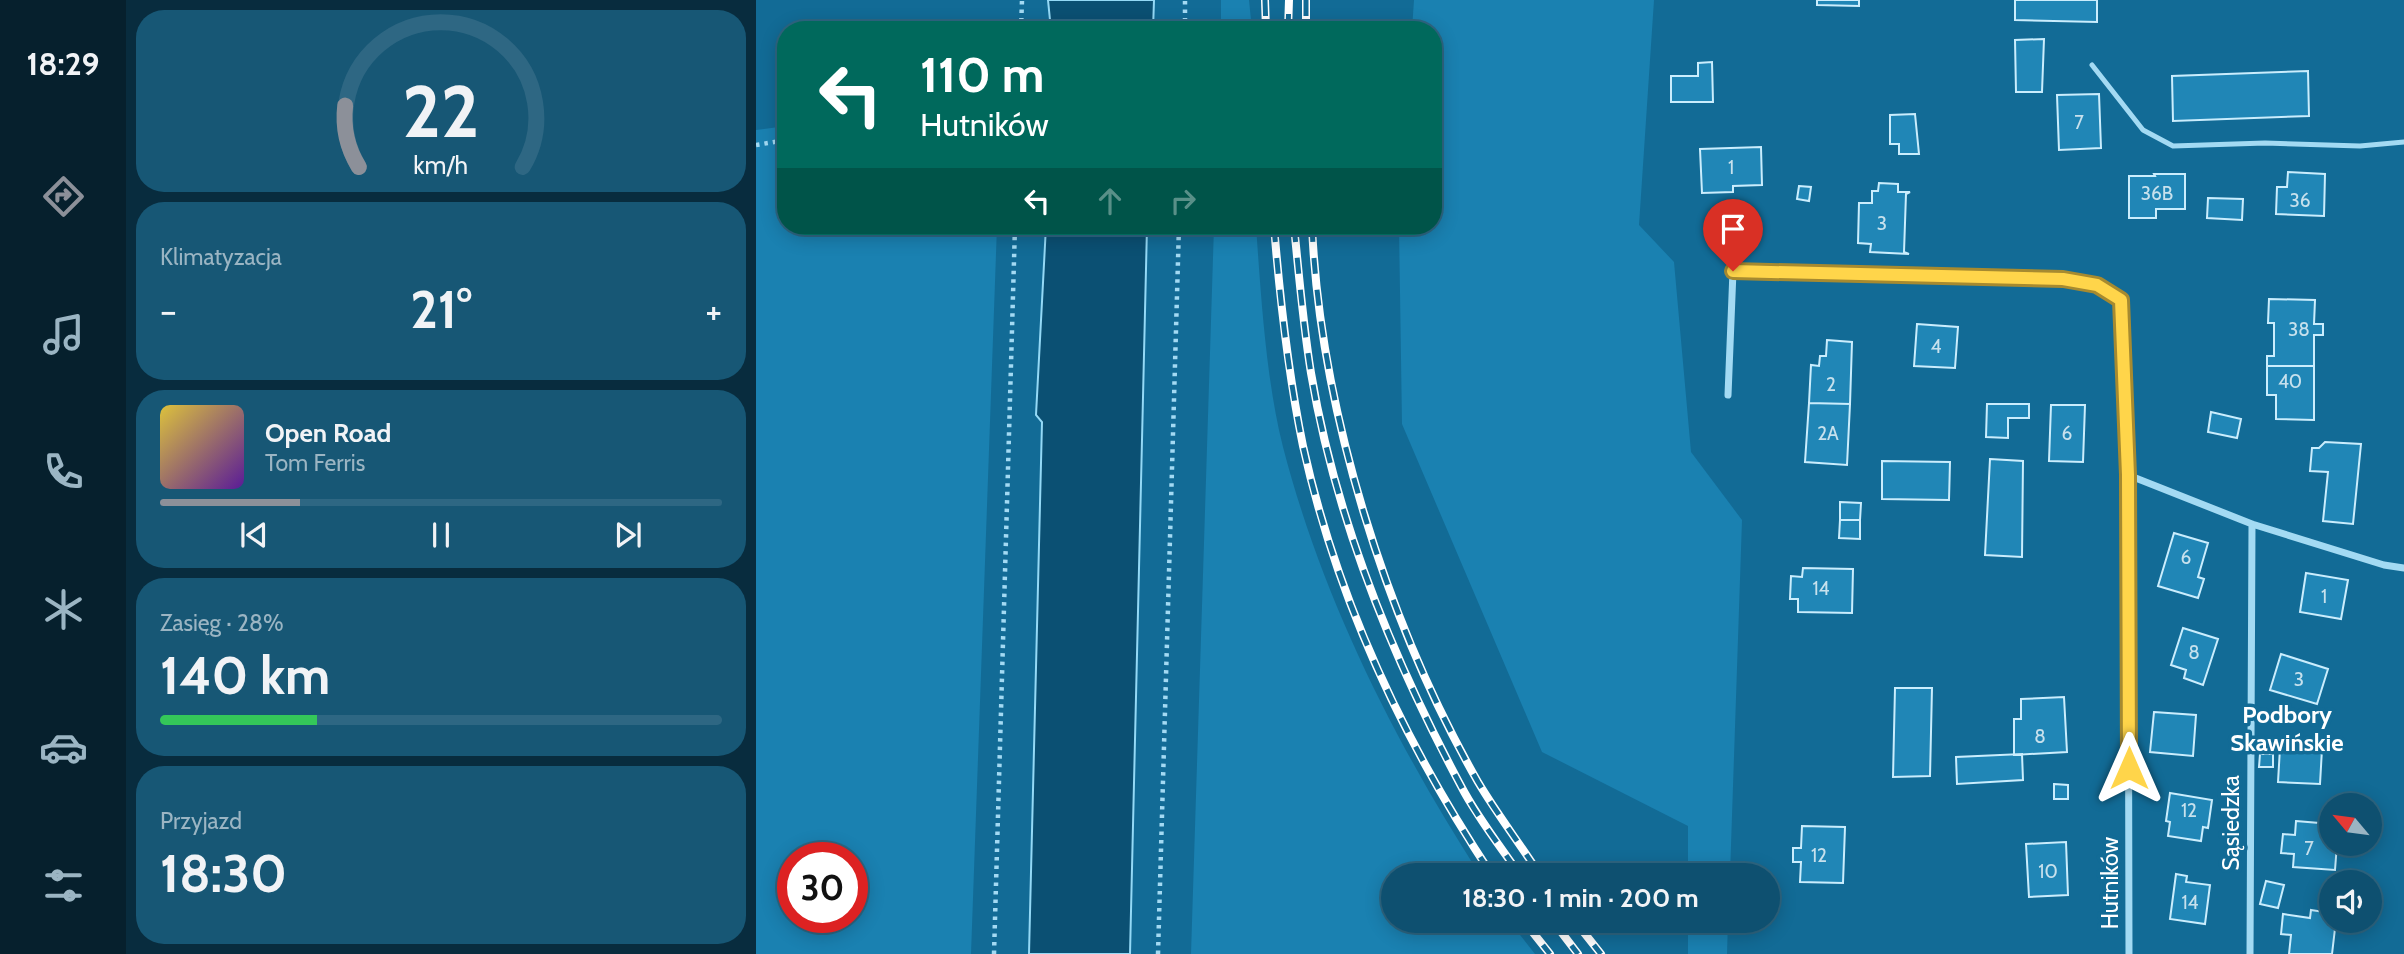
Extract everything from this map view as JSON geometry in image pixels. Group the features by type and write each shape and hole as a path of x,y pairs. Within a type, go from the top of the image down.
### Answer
{"street":[{"name":"Hutników","path":"1728,395 1733,271 2063,279 2097,285 2121,300 2128,475 2129,954"},
{"path":"2128,475 2252,524 2384,565 2404,568"},
{"name":"Sąsiedzka","path":"2250,954 2252,524"}],"lane":[{"path":"2092,65 2143,130 2173,146 2265,143 2360,145 2404,142"}],"path":[{"path":"1021,21 1022,0"},
{"path":"1185,0 1185,21"},
{"path":"756,145 777,142"},
{"path":"994,954 1015,235"},
{"path":"1158,954 1179,235"}],"shaded area":[{"path":"1048,0 1154,0 1153,21 1050,21"},
{"path":"1221,0 1249,0 1251,21 1221,21"},
{"path":"1414,0 1654,0 1639,225 1674,262 1691,452 1742,520 1730,863 1688,863 1688,826 1542,752 1402,424 1399,235 1442,235 1442,21 1413,21"},
{"path":"777,127 777,235 997,235 971,954 756,954 756,130"},
{"path":"1046,235 1147,235 1130,954 1029,954 1042,422 1036,415"},
{"path":"1214,235 1257,235 1272,394 1299,504 1340,615 1365,669 1419,774 1473,863 1381,863 1381,933 1518,933 1535,954 1191,954"},
{"path":"1688,933 1728,933 1727,954 1688,954"}],"building":[{"path":"1817,0 1859,0 1859,6 1817,5"},
{"path":"2015,0 2097,0 2097,22 2015,20"},
{"path":"2044,39 2042,92 2016,92 2015,40"},
{"path":"1712,62 1713,102 1671,102 1671,76 1698,76 1698,63"},
{"path":"2308,71 2309,116 2173,121 2172,76"},
{"path":"2099,94 2101,148 2059,150 2057,95"},
{"path":"1915,114 1919,154 1899,154 1899,144 1890,144 1890,115"},
{"path":"1761,147 1762,185 1733,186 1733,192 1702,193 1700,149"},
{"path":"2288,172 2325,174 2324,216 2276,214 2277,187 2287,187"},
{"path":"2154,174 2185,174 2185,209 2156,209 2156,218 2129,218 2129,176 2155,176"},
{"path":"1879,183 1898,184 1898,192 1910,192 1906,194 1904,252 1909,254 1870,252 1871,244 1858,243 1859,203 1872,203 1872,191 1878,191"},
{"path":"1799,186 1811,187 1809,201 1797,199"},
{"path":"2208,198 2243,199 2242,220 2207,218"},
{"path":"2269,299 2315,300 2314,324 2323,324 2323,335 2314,335 2314,366 2267,366 2267,356 2274,356 2274,323 2268,323"},
{"path":"1917,324 1958,327 1955,368 1914,366"},
{"path":"1827,340 1852,342 1850,404 1809,403 1811,365 1819,366 1820,356 1826,356"},
{"path":"2267,366 2314,366 2314,420 2276,419 2276,395 2267,395"},
{"path":"1809,403 1850,404 1847,465 1805,462"},
{"path":"1987,404 2029,404 2029,418 2008,418 2008,438 1986,437"},
{"path":"2051,405 2085,405 2083,462 2049,461"},
{"path":"2211,412 2241,419 2237,438 2208,432"},
{"path":"2325,442 2361,444 2353,524 2323,521 2328,472 2310,471 2312,448 2319,448"},
{"path":"1990,459 2023,461 2022,557 1985,555"},
{"path":"1882,461 1950,462 1949,500 1882,499"},
{"path":"1840,502 1861,503 1860,520 1840,520"},
{"path":"1840,520 1860,520 1860,539 1839,538"},
{"path":"2174,533 2208,543 2198,577 2204,579 2198,598 2158,586"},
{"path":"1803,568 1853,569 1852,613 1798,612 1798,599 1790,599 1791,576 1802,577"},
{"path":"2306,573 2348,580 2341,619 2300,612"},
{"path":"2183,628 2218,639 2203,685 2184,678 2186,670 2171,665"},
{"path":"2281,654 2328,669 2317,704 2270,690"},
{"path":"1895,688 1932,688 1930,776 1893,777"},
{"path":"2064,697 2067,752 2014,755 2014,719 2021,719 2021,699"},
{"path":"2154,712 2196,715 2193,756 2150,752"},
{"path":"2280,748 2322,749 2320,784 2278,782"},
{"path":"2022,754 2023,780 1957,784 1956,757"},
{"path":"2260,754 2273,754 2273,767 2259,767"},
{"path":"2054,784 2068,785 2068,799 2054,799"},
{"path":"2170,793 2212,800 2208,828 2203,827 2201,841 2168,836 2170,822 2166,821"},
{"path":"2296,821 2319,823 2319,856 2336,856 2335,870 2293,867 2294,854 2281,853 2283,834 2295,835"},
{"path":"1802,826 1845,827 1843,883 1800,882 1801,862 1793,862 1793,848 1801,848"},
{"path":"2066,842 2068,895 2029,897 2026,844"},
{"path":"2176,874 2187,876 2186,882 2210,885 2205,924 2170,919"},
{"path":"2266,881 2284,885 2278,908 2260,904"},
{"path":"2311,910 2319,911 2319,933 2334,933 2332,954 2289,954 2291,935 2281,934 2283,914 2310,918"}],"railway":[{"path":"1265,0 1266,21"},
{"path":"1288,21 1289,0"},
{"path":"1306,0 1306,21"},
{"path":"1275,235 1285,336 1298,419 1317,503 1335,560 1355,615 1403,722 1484,863"},
{"path":"1295,235 1303,318 1322,427 1335,480 1369,586 1436,738 1474,809 1512,863"},
{"path":"1313,235 1318,296 1344,440 1364,513 1388,584 1415,654 1445,720 1478,782 1532,863"},
{"path":"1533,933 1550,954"},
{"path":"1562,933 1578,954"},
{"path":"1584,933 1601,954"}],"district":[{"name":"Podbory Skawińskie","path":"2287,728"}],"route":[{"path":"1733,271 2063,279 2097,285 2121,300 2128,475 2129,768"}]}
